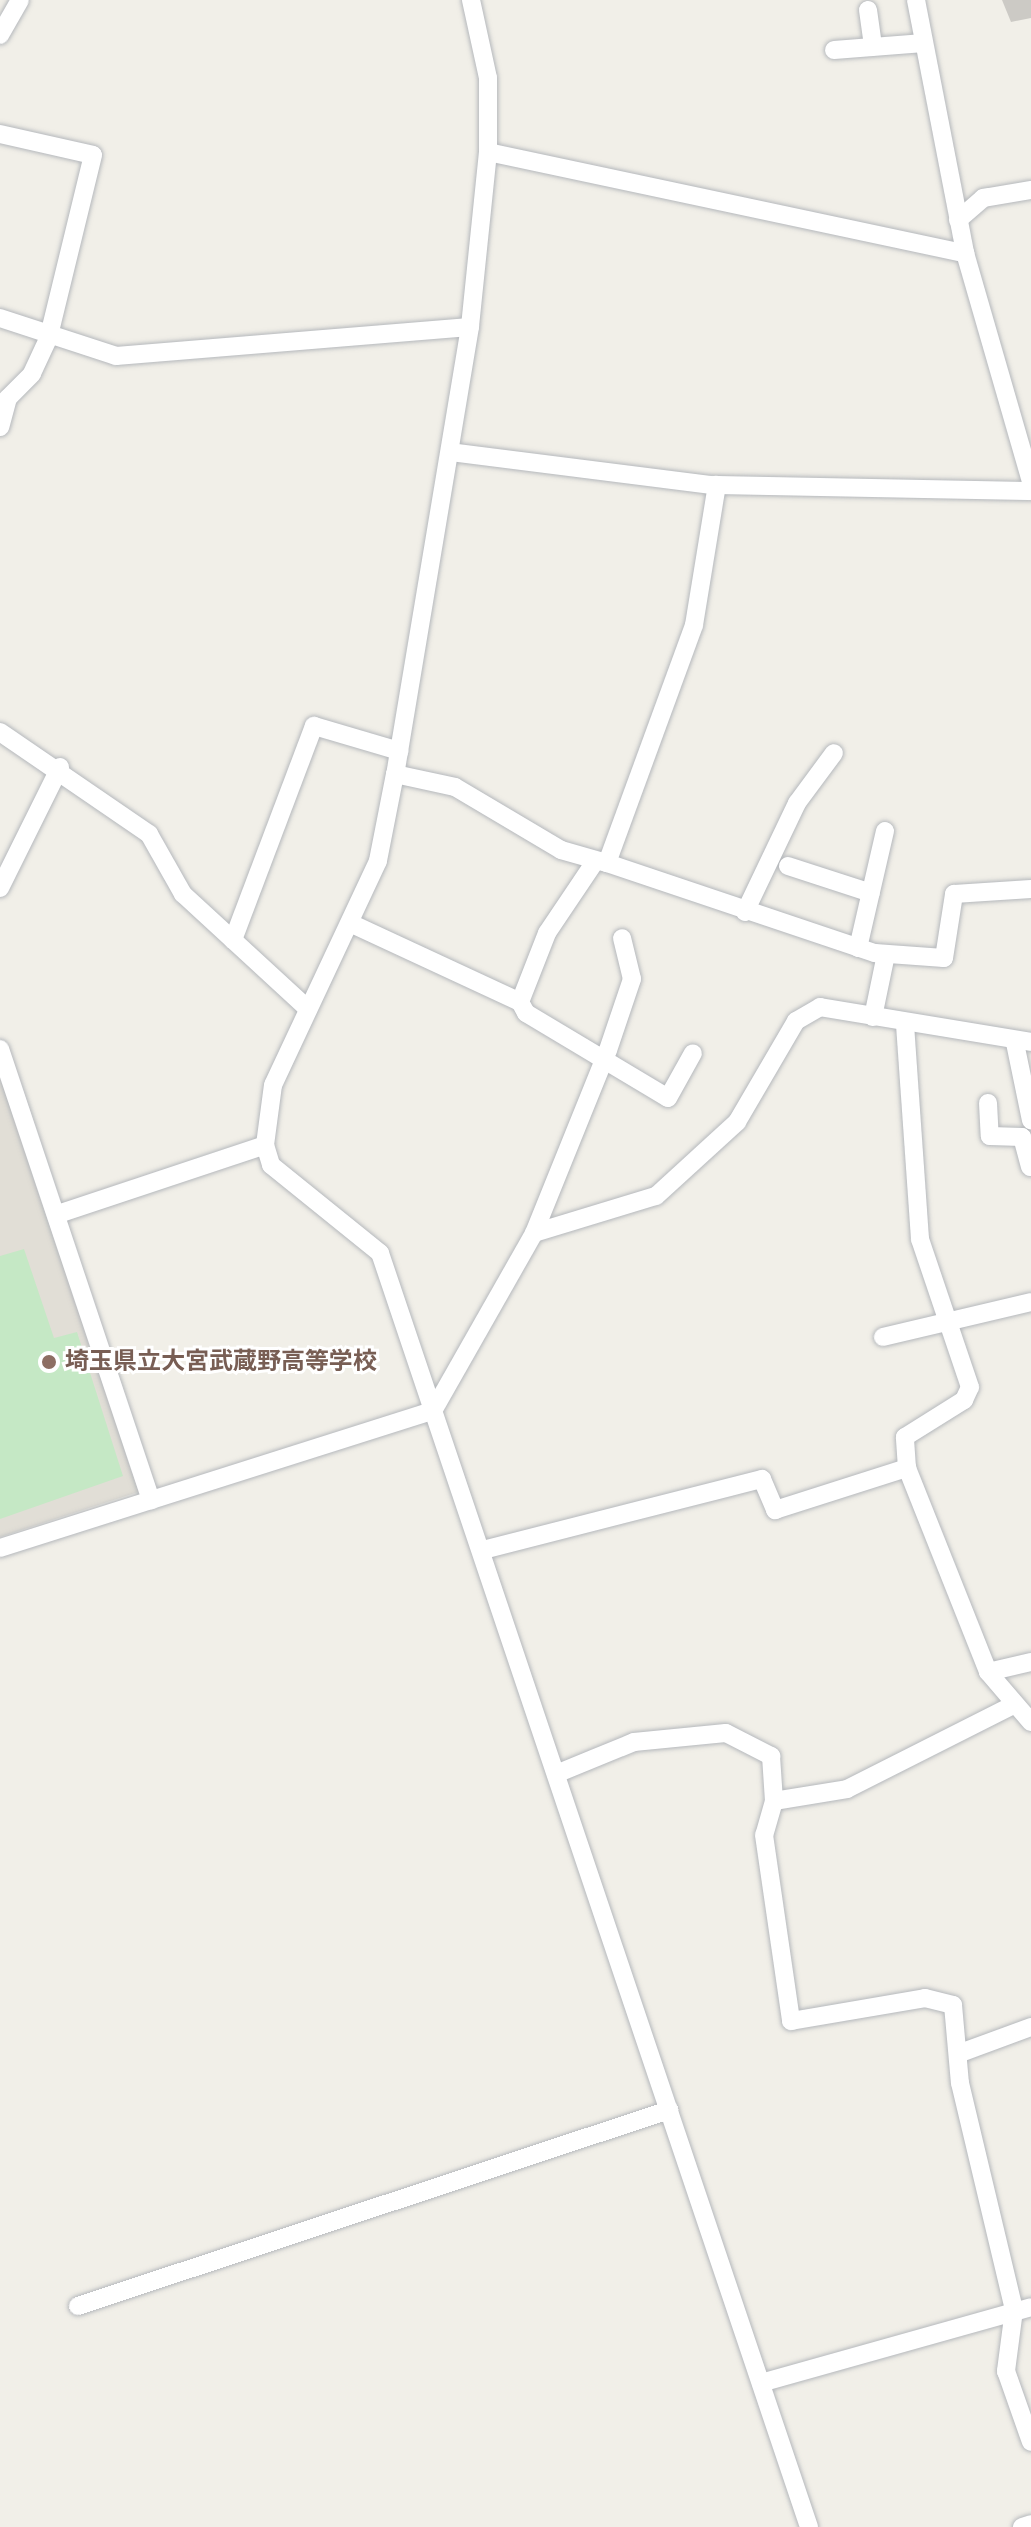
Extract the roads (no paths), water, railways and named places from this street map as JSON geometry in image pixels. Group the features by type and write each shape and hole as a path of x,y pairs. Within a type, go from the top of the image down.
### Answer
{"street":[{"path":"0,35 20,0"},
{"path":"471,0 488,78 488,152 470,327 395,774 378,861 264,1108 265,1145 271,1165 380,1253 483,1550 809,2527"},
{"path":"916,0 965,253 1031,481"},
{"path":"868,10 873,47"},
{"path":"834,50 924,43"},
{"path":"0,134 93,155 52,340"},
{"path":"488,152 965,253"},
{"path":"0,427 8,398 32,374 52,340 101,155"},
{"path":"958,220 983,198 1031,190"},
{"path":"0,318 52,340 116,356 470,327"},
{"path":"450,452 717,485 1031,491"},
{"path":"520,1002 547,933 601,863 694,625 717,485"},
{"path":"233,940 314,726 399,751"},
{"path":"0,732 60,767 149,834 183,894 308,1009"},
{"path":"745,912 797,803 834,753"},
{"path":"0,888 60,767"},
{"path":"395,774 455,787 601,863 745,912 886,954 944,958 954,894 1031,889"},
{"path":"858,948 885,831"},
{"path":"788,866 871,893"},
{"path":"350,923 520,1002 526,1013 668,1098 693,1053"},
{"path":"0,1548 433,1411 534,1233 604,1059 632,979 622,938"},
{"path":"873,1017 886,954"},
{"path":"534,1233 656,1196 737,1122 796,1021 820,1007 1023,1042 1031,1120"},
{"path":"905,1023 920,1239 970,1387 964,1400 905,1437 907,1468 988,1672 1031,1722"},
{"path":"0,1049 58,1214 151,1500"},
{"path":"988,1103 990,1136 1022,1137 1031,1167"},
{"path":"58,1214 265,1145"},
{"path":"883,1337 1031,1302"},
{"path":"483,1550 762,1479 775,1510 907,1468"},
{"path":"988,1672 1031,1662"},
{"path":"774,1801 847,1789 1015,1704"},
{"path":"556,1774 634,1742 726,1733 771,1756 774,1801 764,1835 791,2021 925,1998 953,2005 963,2052 960,2083 1022,2308 1006,2371 1031,2442"},
{"path":"963,2052 1031,2027"},
{"path":"78,2306 669,2110"},
{"path":"761,2383 1022,2308"},
{"path":"1022,2527 1031,2524"}],"place":[{"name":"埼玉県立大宮武蔵野高等学校","path":"49,1362"}]}
